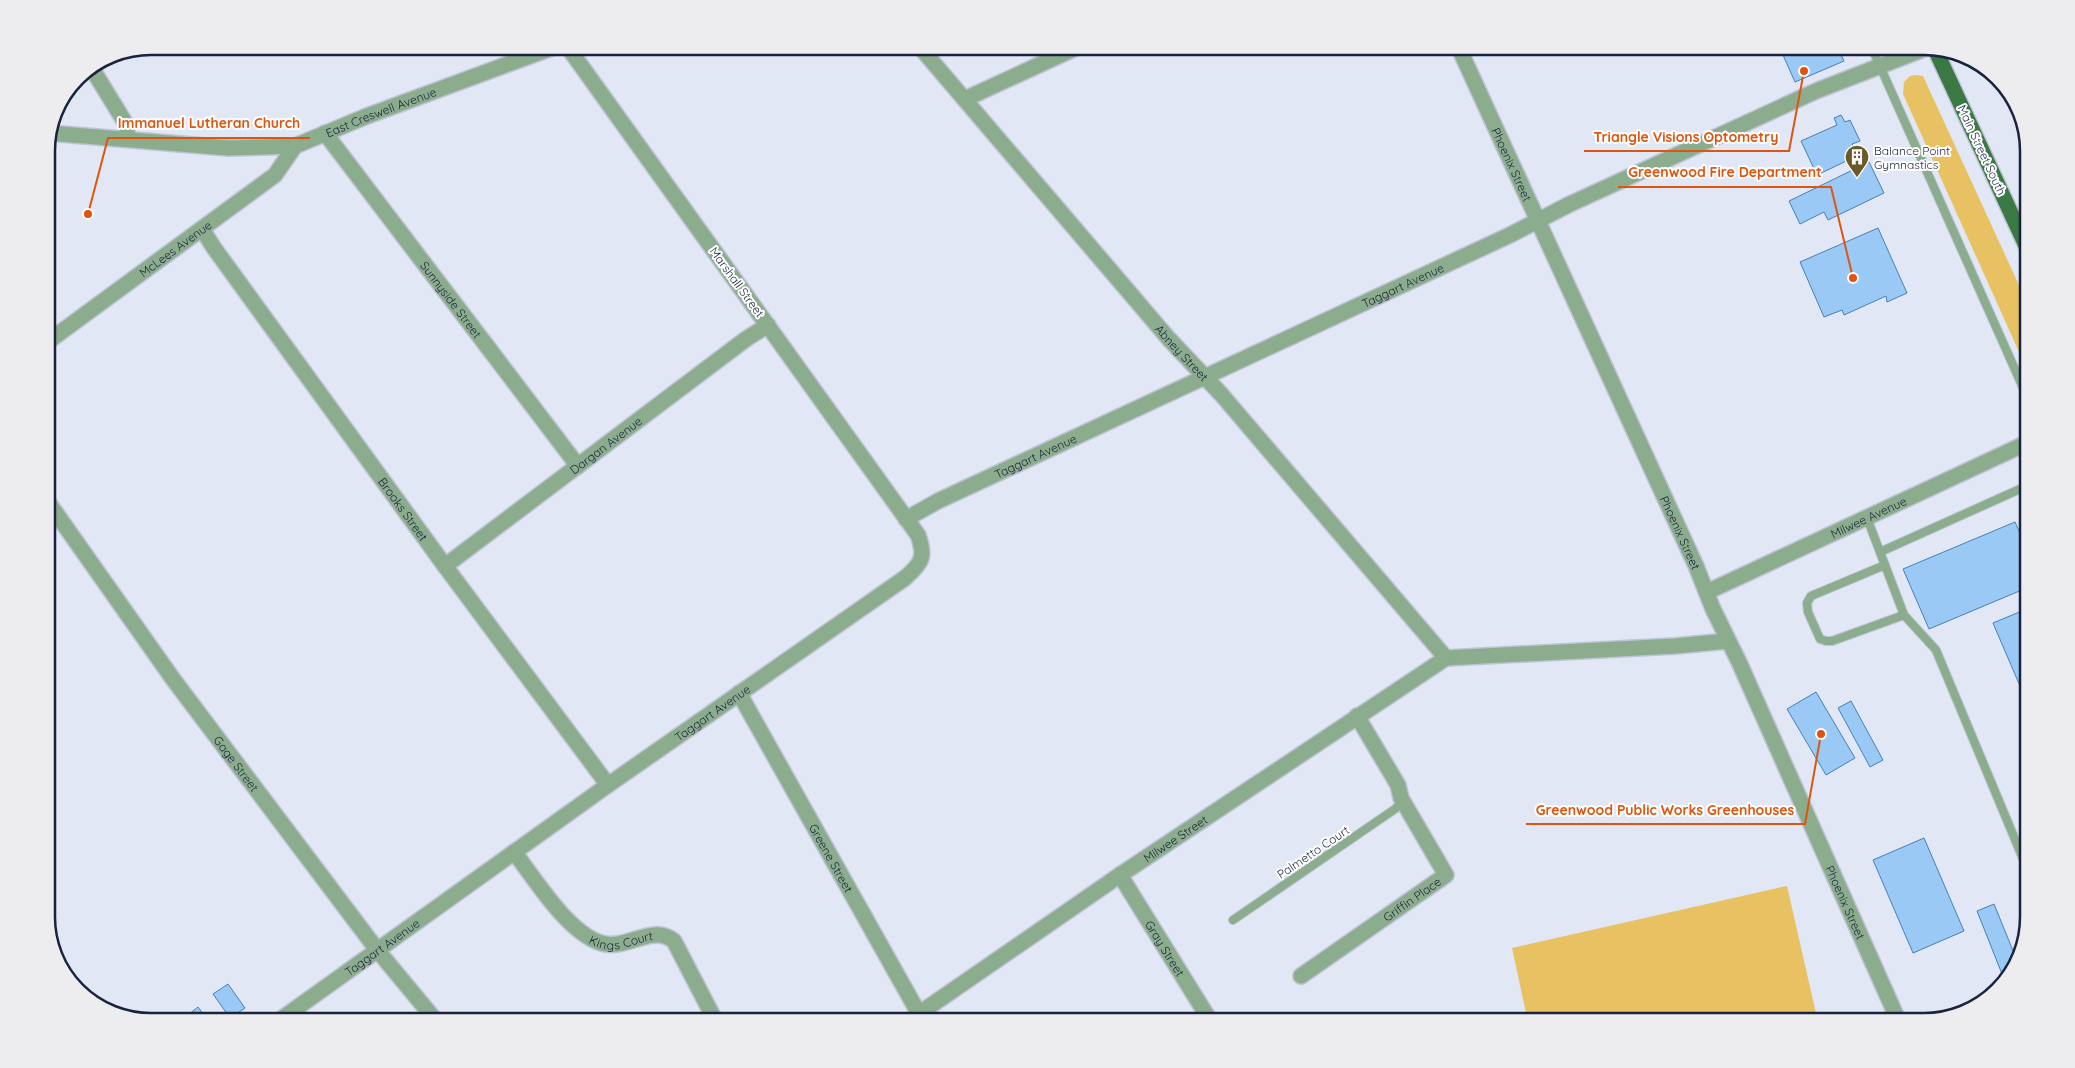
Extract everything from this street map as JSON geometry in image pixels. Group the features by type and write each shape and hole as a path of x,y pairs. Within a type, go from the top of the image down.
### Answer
{"main road":[{"name":"Main Street South","path":"1938,56 2020,233"}],"street":[{"name":"East Creswell Avenue","path":"57,134 228,148 295,146 532,55"},
{"name":"Marshall Street","path":"574,55 906,519"},
{"name":"Abney Street","path":"927,55 1150,317 1221,394 1446,658"},
{"path":"965,100 1061,55"},
{"name":"Phoenix Street","path":"1462,55 1895,1013"},
{"name":"Taggart Avenue","path":"290,1013 608,785 915,569 923,556 921,544 918,535 906,519 938,501 1538,221 1568,204 1816,91 1907,55"},
{"path":"95,73 126,124 128,140"},
{"name":"Sunnyside Street","path":"325,133 578,466"},
{"name":"McLees Avenue","path":"55,337 275,175 295,146"},
{"name":"Brooks Street","path":"202,230 445,566 608,785"},
{"name":"Dargan Avenue","path":"445,566 746,339 768,325"},
{"name":"Milwee Avenue","path":"1706,592 2020,446"},
{"name":"Gage Street","path":"55,512 173,678 378,951 430,1013"},
{"path":"1446,658 1675,646 1728,641"},
{"name":"Milwee Street","path":"925,1013 1120,875 1446,658"},
{"name":"Greene Street","path":"739,693 914,1013"},
{"name":"Griffin Place","path":"1301,976 1446,875 1401,798 1398,784 1357,716"},
{"name":"Kings Court","path":"514,852 564,916 588,937 610,944 626,943 650,934 668,936 674,941 711,1013"},
{"name":"Gray Street","path":"1120,875 1205,1013"}],"lane":[{"path":"1875,55 2020,381"},
{"path":"1880,552 2020,489"},
{"path":"1867,518 1904,615 1936,650 2020,851"},
{"path":"1885,566 1811,596 1807,602 1808,612 1820,639 1826,641 1832,641 1904,615"},
{"name":"Palmetto Court","path":"1234,920 1395,810 1401,798"}],"shaded area":[{"path":"1910,76 1923,76 2020,287 2020,354 1903,94 1904,82"},
{"path":"1787,886 1816,1013 1526,1013 1512,948"}],"building":[{"path":"1783,55 1841,55 1844,61 1795,82"},
{"path":"1841,115 1845,122 1850,120 1860,141 1852,144 1857,156 1817,175 1801,141 1837,125 1834,118"},
{"name":"Balance Point Gymnastics","path":"1869,162 1884,193 1828,220 1824,212 1800,224 1789,201"},
{"path":"1878,228 1907,293 1887,302 1886,296 1844,315 1842,310 1824,317 1800,262"},
{"path":"2015,522 2020,533 2020,591 1929,629 1903,569"},
{"path":"2020,612 2020,686 1993,623"},
{"path":"1816,692 1855,758 1826,775 1787,709"},
{"path":"1851,701 1883,760 1870,767 1838,708"},
{"path":"1924,838 1964,931 1913,953 1873,860"},
{"path":"1994,904 2014,952 2002,973 1977,911"},
{"path":"228,984 245,1008 238,1013 226,1013 213,994"},
{"path":"198,1007 202,1013 190,1013"}],"place":[{"name":"Triangle Visions Optometry","path":"1804,71"},
{"name":"Balance Point Gymnastics","path":"1857,178"},
{"name":"Immanuel Lutheran Church","path":"88,214"},
{"name":"Greenwood Fire Department","path":"1853,278"},
{"name":"Greenwood Public Works Greenhouses","path":"1821,734"}]}
